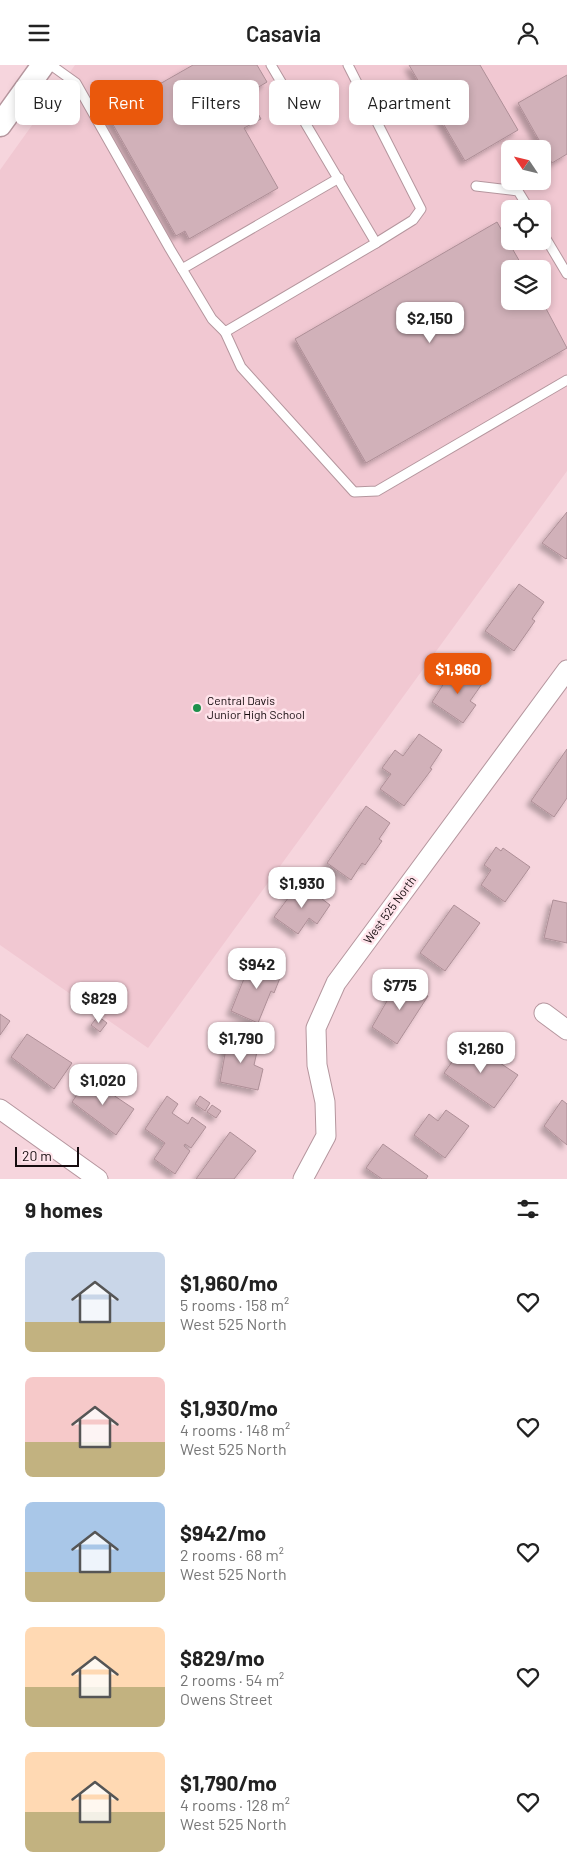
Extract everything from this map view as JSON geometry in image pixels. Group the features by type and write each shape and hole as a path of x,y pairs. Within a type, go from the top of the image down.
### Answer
{"street":[{"path":"0,125 43,65"},
{"name":"West 525 North","path":"303,1179 326,1136 325,1101 317,1065 316,1028 336,983 567,670"},
{"path":"544,1013 567,1030"},
{"path":"0,1109 98,1179"}],"lane":[{"path":"51,65 76,83 182,269 212,319 225,332 241,367 354,492 377,491 567,380"},
{"path":"272,65 376,243"},
{"path":"225,332 413,220 421,209 348,65"},
{"path":"182,269 339,179"},
{"path":"476,186 518,191 524,200"},
{"path":"551,247 567,274"}],"shaded area":[{"name":"Central Davis Junior High School","path":"75,65 567,65 567,471 148,1048 0,945 0,170 32,125 80,125 80,80 64,80"}],"building":[{"path":"193,65 257,65 267,82 259,87 259,80 173,80 173,125 250,125 244,128 278,188 189,239 185,231 176,236 113,125 163,125 163,82"},
{"path":"409,65 480,65 518,130 465,161 444,125 469,125 469,80 418,80"},
{"path":"567,75 567,154 552,163 551,140 539,140 518,103"},
{"path":"497,222 501,229 501,250 513,250 519,260 501,260 501,310 547,310 567,348 366,463 295,339"},
{"path":"567,512 567,558 566,559 542,543"},
{"path":"519,584 544,602 532,619 535,621 514,651 485,631"},
{"path":"455,666 482,684 470,701 476,705 463,723 432,702"},
{"path":"419,734 442,750 430,768 432,769 404,806 380,789 391,774 382,768 395,750 403,756"},
{"path":"567,749 567,798 554,817 531,801"},
{"path":"366,806 390,823 379,839 382,841 365,865 362,863 351,880 327,863"},
{"path":"496,847 501,851 503,848 530,867 505,902 481,885 491,870 484,865"},
{"path":"300,882 330,905 317,924 309,918 298,934 274,917"},
{"path":"553,900 567,903 567,943 544,938"},
{"path":"454,905 480,923 445,971 420,953"},
{"path":"258,957 284,968 274,993 271,991 258,1023 231,1011 245,976 250,978"},
{"path":"403,980 428,996 397,1044 372,1027 395,987 398,989"},
{"path":"0,1014 10,1021 0,1035"},
{"path":"98,1016 107,1023 100,1032 91,1025"},
{"path":"27,1034 72,1063 54,1089 11,1057"},
{"path":"228,1037 259,1043 254,1065 263,1069 258,1090 220,1082"},
{"path":"467,1041 518,1075 494,1108 444,1073"},
{"path":"88,1078 134,1109 116,1135 72,1102"},
{"path":"167,1096 178,1104 172,1113 188,1124 192,1117 206,1127 191,1148 185,1144 184,1146 190,1151 175,1174 154,1159 165,1143 145,1129"},
{"path":"200,1096 210,1103 205,1111 195,1104"},
{"path":"562,1100 567,1104 567,1145 544,1126"},
{"path":"212,1105 221,1111 216,1118 207,1112"},
{"path":"446,1110 469,1126 445,1158 414,1135 429,1114 438,1121"},
{"path":"230,1132 256,1151 234,1179 196,1179"},
{"path":"383,1144 428,1176 426,1179 382,1179 366,1168"}],"place":[{"name":"Central Davis Junior High School","path":"197,708"}]}
